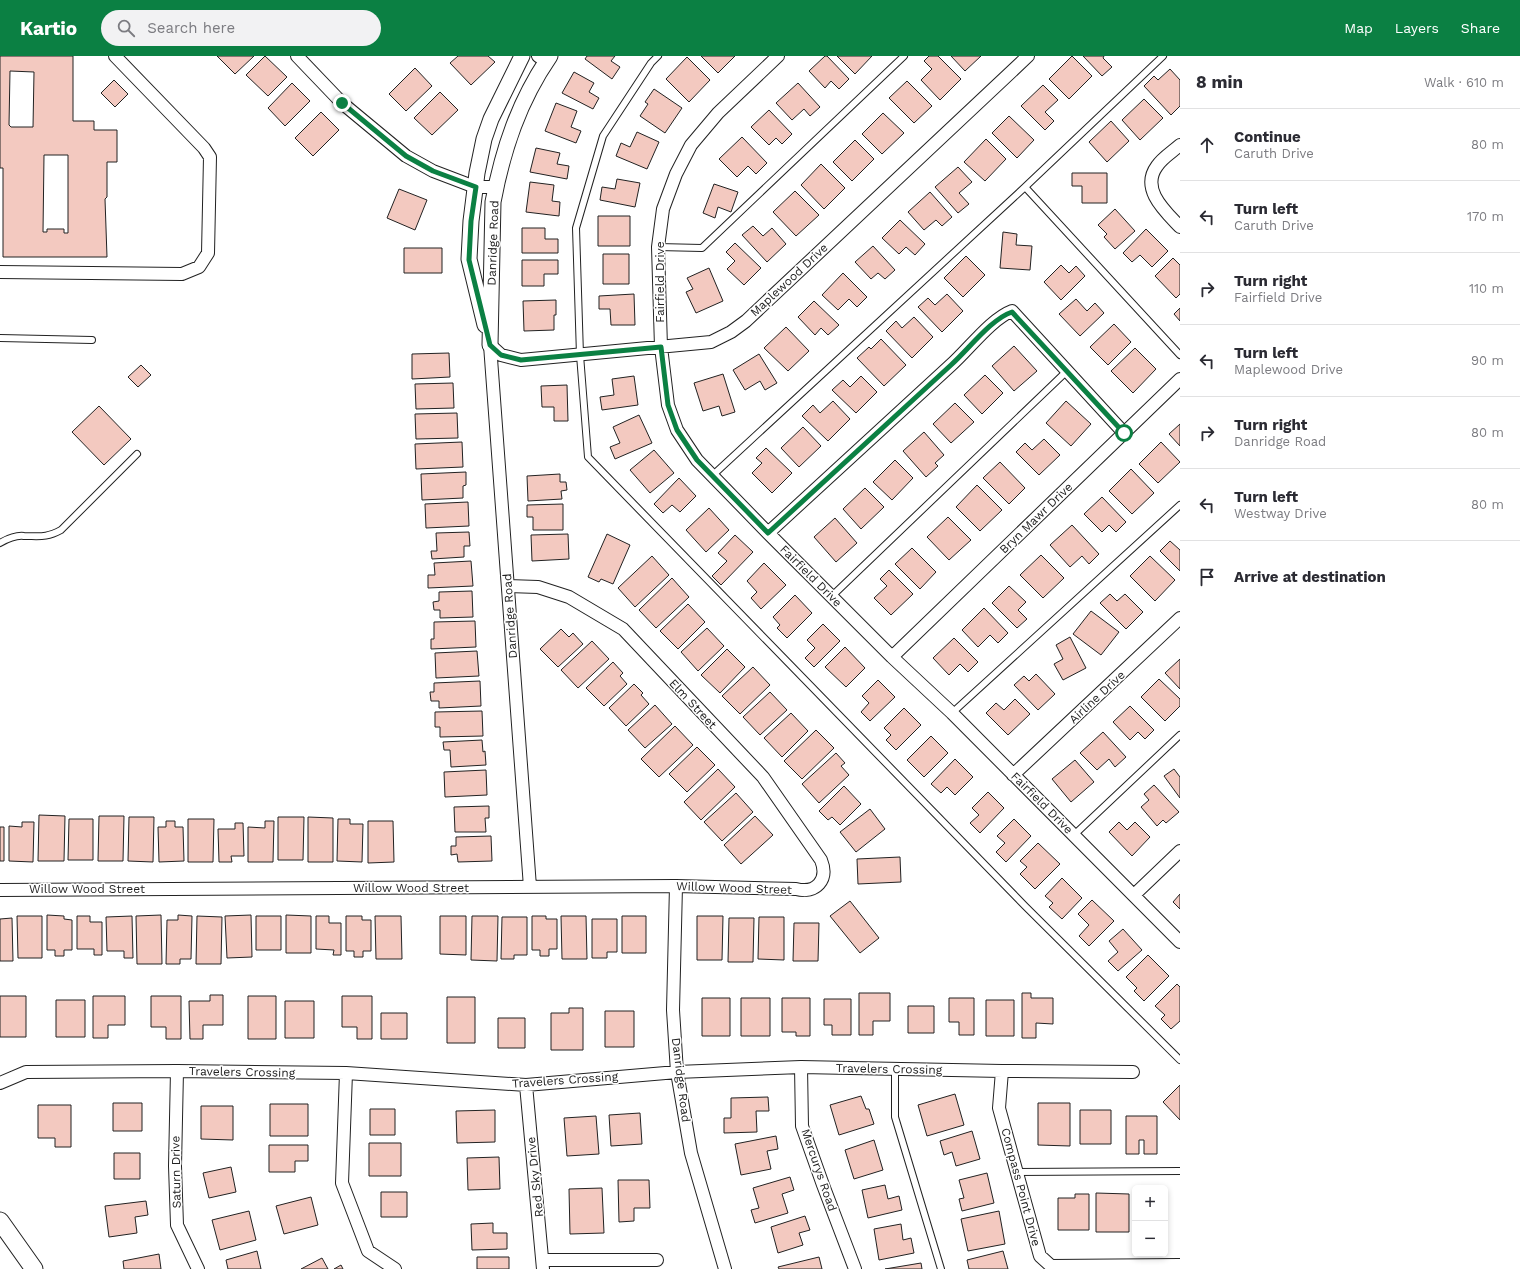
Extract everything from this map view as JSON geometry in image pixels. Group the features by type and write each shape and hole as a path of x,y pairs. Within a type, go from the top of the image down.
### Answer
{"main road":[{"path":"0,1221 34,1269"}],"street":[{"path":"0,272 182,274 199,267 208,253 210,157 204,148 115,56"},
{"path":"297,56 342,103 406,156 433,171 476,187 496,187"},
{"name":"Danridge Road","path":"490,345 469,260 471,221 484,139 491,119 522,56"},
{"name":"Fairfield Drive","path":"778,56 718,113 692,145 676,174 663,209 658,247 661,347 668,405 677,430 697,460 768,533 892,657 952,713 1180,942"},
{"name":"Maplewood Drive","path":"490,345 501,355 521,360 711,342 731,332 746,321 1028,56"},
{"name":"Danridge Road","path":"530,887 490,345 493,202 508,138 545,58"},
{"path":"1180,145 1157,165 1152,173 1150,182 1160,205 1180,227"},
{"path":"768,533 957,359 995,322 1005,314 1012,312 1124,433"},
{"name":"Bryn Mawr Drive","path":"892,657 1180,379"},
{"name":"Elm Street","path":"508,586 538,587 569,596 622,629 763,777 821,860 824,873 819,884"},
{"name":"Airline Drive","path":"1013,775 1180,618"},
{"path":"1134,895 1180,851"},
{"name":"Willow Wood Street","path":"0,890 676,886 796,889 802,891 814,888 819,884"},
{"name":"Danridge Road","path":"676,886 673,1010 677,1072 691,1153 725,1269"},
{"name":"Travelers Crossing","path":"0,1083 26,1072 177,1071 346,1073 526,1085 677,1072 801,1067 1132,1072"},
{"name":"Mercurys Road","path":"801,1067 802,1126 855,1269"},
{"name":"Saturn Drive","path":"177,1071 175,1166 177,1225 198,1269"},
{"name":"Compass Point Drive","path":"1002,1071 999,1108 1040,1256 1052,1266 1180,1266"},
{"path":"346,1073 342,1183 368,1251 395,1269"},
{"name":"Red Sky Drive","path":"526,1085 543,1265"},
{"path":"543,1265 657,1260"}],"lane":[{"path":"658,56 651,63 604,136 576,228 580,355 588,457 1020,900 1180,1060"},
{"path":"658,247 702,248 904,56"},
{"path":"713,475 1025,187 1163,56"},
{"path":"1025,187 1180,355"},
{"path":"0,338 92,340"},
{"path":"832,596 1067,371"},
{"path":"0,543 14,537 24,535 47,536 61,530 137,454"},
{"path":"952,713 1180,505"},
{"path":"1074,835 1180,735"},
{"path":"895,1069 895,1117 941,1269"},
{"path":"1017,1172 1180,1172"}],"building":[{"path":"0,56 73,56 73,121 94,121 94,130 117,130 117,162 107,162 107,197 105,199 107,257 3,257 3,168 0,168","holes":["10,71 34,72 33,127 11,127 9,125","44,155 68,155 68,233 64,233 64,229 47,229 47,232 43,232"]},
{"path":"217,56 254,56 235,74"},
{"path":"265,56 287,77 268,96 246,75"},
{"path":"458,56 488,56 495,62 471,85 450,63"},
{"path":"587,56 615,56 611,61 620,67 612,79 585,59"},
{"path":"701,56 735,56 718,73"},
{"path":"825,56 827,56 849,79 839,89 831,81 825,88 809,71"},
{"path":"837,56 872,56 855,74"},
{"path":"929,56 938,56 961,79 940,100 921,80 932,69 924,61"},
{"path":"951,56 981,56 965,71"},
{"path":"1072,56 1092,76 1069,99 1049,79"},
{"path":"1083,56 1104,56 1103,58 1112,67 1102,76"},
{"path":"687,57 710,80 689,102 666,79"},
{"path":"415,68 432,86 406,111 389,94"},
{"path":"1170,69 1180,80 1180,106 1171,115 1144,86 1154,76 1158,80"},
{"path":"574,72 594,83 589,92 599,98 593,109 562,93"},
{"path":"114,80 128,94 115,107 101,93"},
{"path":"907,81 932,106 914,123 889,98"},
{"path":"292,83 310,101 285,126 268,108"},
{"path":"798,83 820,107 810,116 804,109 792,120 776,103"},
{"path":"1043,85 1058,100 1045,112 1054,121 1045,130 1021,106"},
{"path":"654,89 682,108 665,133 640,116 648,104 645,102"},
{"path":"440,92 458,110 432,135 414,118"},
{"path":"1144,99 1163,118 1140,140 1122,120"},
{"path":"556,103 577,111 571,127 581,131 576,143 545,131"},
{"path":"769,110 792,134 782,144 776,138 769,145 751,127"},
{"path":"321,112 339,130 313,156 295,138"},
{"path":"883,113 904,133 882,154 862,134"},
{"path":"1009,116 1034,140 1017,158 992,133"},
{"path":"1111,121 1129,141 1107,162 1089,142"},
{"path":"637,132 659,142 647,169 616,156 621,143 630,147"},
{"path":"742,137 767,163 756,174 748,166 737,177 719,159"},
{"path":"986,139 1006,159 985,181 964,162"},
{"path":"855,140 874,159 852,181 833,162"},
{"path":"536,148 560,153 557,164 569,166 567,179 530,172"},
{"path":"821,164 845,188 824,209 801,185"},
{"path":"958,167 972,182 959,193 969,204 958,213 935,187"},
{"path":"1072,173 1107,173 1107,203 1082,203 1082,186 1072,186"},
{"path":"617,179 640,183 635,207 600,200 602,187 615,189"},
{"path":"530,182 554,185 552,201 560,202 559,216 526,212"},
{"path":"714,184 738,192 731,212 718,207 715,218 703,213"},
{"path":"399,189 427,200 415,230 387,218"},
{"path":"795,191 819,215 796,236 773,212"},
{"path":"930,192 952,217 942,226 936,220 924,230 908,212"},
{"path":"1115,209 1135,231 1115,249 1104,237 1107,234 1098,225"},
{"path":"598,216 630,216 630,246 598,246"},
{"path":"900,220 925,244 915,255 906,247 899,254 882,238"},
{"path":"753,226 763,236 772,228 786,244 767,262 742,235"},
{"path":"522,228 545,228 545,239 558,239 558,253 522,253"},
{"path":"1146,229 1168,251 1152,267 1140,255 1132,262 1123,253"},
{"path":"1003,232 1017,234 1016,245 1032,246 1030,270 1000,268"},
{"path":"735,243 761,268 744,285 727,269 735,261 726,252"},
{"path":"873,246 895,270 885,279 878,273 871,279 855,262"},
{"path":"404,248 442,248 442,273 404,273"},
{"path":"603,254 629,254 629,284 603,284"},
{"path":"966,256 985,275 963,297 944,278"},
{"path":"1173,258 1180,265 1180,294 1176,298 1155,276"},
{"path":"522,260 558,260 558,274 544,274 544,286 522,286"},
{"path":"1061,265 1069,273 1076,266 1085,276 1061,300 1044,282"},
{"path":"709,268 723,301 696,313 686,292 693,289 687,278"},
{"path":"843,273 867,297 857,307 849,299 838,310 822,295"},
{"path":"634,294 635,325 611,325 610,309 599,309 599,296"},
{"path":"947,294 963,311 942,332 918,307 928,298 935,305"},
{"path":"1076,299 1087,311 1095,303 1104,313 1080,336 1059,314"},
{"path":"556,300 554,330 524,331 523,301"},
{"path":"814,301 839,325 828,335 821,328 815,335 798,317"},
{"path":"1180,308 1180,321 1174,314"},
{"path":"914,317 933,337 912,358 886,331 896,321 902,328"},
{"path":"1114,324 1131,342 1108,365 1090,347"},
{"path":"786,327 809,351 788,371 764,348"},
{"path":"881,339 906,365 884,386 857,358 869,347 871,349"},
{"path":"1014,346 1037,371 1014,391 992,366"},
{"path":"1135,348 1156,369 1133,393 1111,371"},
{"path":"449,353 450,377 412,379 412,354"},
{"path":"759,354 777,383 765,390 760,381 745,390 733,370"},
{"path":"141,365 151,375 138,387 128,377"},
{"path":"723,374 735,412 722,416 719,406 703,411 694,383"},
{"path":"985,375 1003,393 982,414 964,395"},
{"path":"634,376 638,405 602,410 600,397 614,395 612,379"},
{"path":"861,376 877,392 856,413 832,390 843,380 850,387"},
{"path":"453,383 454,408 416,409 415,384"},
{"path":"567,385 568,421 554,421 554,407 542,407 541,386"},
{"path":"833,401 850,419 828,441 802,416 813,405 820,413"},
{"path":"1066,401 1091,424 1071,446 1046,423"},
{"path":"955,403 974,422 951,443 933,424"},
{"path":"99,406 131,439 104,465 72,432"},
{"path":"457,413 458,438 416,439 415,414"},
{"path":"639,415 652,443 615,459 610,447 620,443 613,427"},
{"path":"1180,424 1180,446 1169,434"},
{"path":"803,427 821,446 799,467 781,448"},
{"path":"924,432 944,455 935,463 938,466 926,477 903,451"},
{"path":"1044,439 1060,455 1039,475 1016,452 1025,443 1032,450"},
{"path":"462,442 463,467 416,469 415,444"},
{"path":"1161,442 1180,462 1158,483 1139,464"},
{"path":"766,448 792,473 772,493 752,473 762,463 756,458"},
{"path":"654,450 674,473 650,493 630,470"},
{"path":"895,460 913,478 892,500 873,482"},
{"path":"1000,462 1025,488 1009,504 983,478"},
{"path":"1131,469 1154,493 1132,514 1109,491"},
{"path":"466,472 466,485 463,486 463,498 422,500 421,474"},
{"path":"560,474 560,482 566,482 567,490 561,491 562,499 528,501 527,476"},
{"path":"679,478 696,496 680,512 672,505 663,513 654,504"},
{"path":"977,485 1002,510 980,531 956,507"},
{"path":"865,488 884,507 861,529 843,509"},
{"path":"1102,497 1126,522 1116,532 1109,525 1102,532 1084,514"},
{"path":"468,502 469,526 426,528 425,504"},
{"path":"563,504 563,530 533,530 533,517 527,517 527,505"},
{"path":"709,508 729,530 706,552 686,530"},
{"path":"948,517 971,540 949,560 927,537"},
{"path":"835,518 857,543 836,562 814,537"},
{"path":"1072,525 1099,554 1089,564 1082,556 1070,567 1050,545"},
{"path":"469,532 470,546 464,546 464,557 432,559 431,551 437,551 436,533"},
{"path":"568,534 569,559 532,561 531,535"},
{"path":"607,534 630,545 613,584 601,579 599,582 588,577"},
{"path":"735,535 753,552 721,585 712,576 727,561 718,553"},
{"path":"1170,541 1180,550 1180,571 1160,551"},
{"path":"912,548 936,572 920,589 895,564"},
{"path":"1041,555 1064,578 1043,598 1020,575"},
{"path":"652,556 669,575 635,607 618,588"},
{"path":"1150,556 1175,580 1155,601 1130,576"},
{"path":"471,561 473,586 428,588 428,575 435,575 434,563"},
{"path":"764,563 786,585 761,609 751,598 757,592 747,581"},
{"path":"889,570 913,594 891,615 874,598 887,586 880,579"},
{"path":"672,578 689,597 656,628 639,610"},
{"path":"1009,586 1026,602 1018,610 1027,619 1017,628 992,603"},
{"path":"472,591 473,617 440,618 440,610 434,610 433,602 439,601 439,592"},
{"path":"1110,594 1117,601 1125,594 1143,612 1126,629 1100,603"},
{"path":"795,595 812,613 787,638 777,628 780,625 773,617"},
{"path":"688,604 705,622 678,649 660,631"},
{"path":"984,608 1008,633 998,643 990,635 978,647 962,630"},
{"path":"1091,611 1119,632 1101,655 1073,634"},
{"path":"475,621 476,647 431,649 431,639 434,639 434,622"},
{"path":"823,624 840,641 814,667 805,658 815,648 807,640"},
{"path":"707,628 724,646 698,671 681,652"},
{"path":"561,629 569,637 573,633 583,644 558,667 540,649"},
{"path":"1070,637 1086,668 1063,680 1054,664 1063,659 1056,645"},
{"path":"954,638 978,662 968,672 960,664 949,675 933,658"},
{"path":"592,641 609,659 578,688 561,670"},
{"path":"845,647 865,668 846,687 825,667"},
{"path":"727,649 745,667 720,693 701,675"},
{"path":"477,651 479,676 436,678 435,653"},
{"path":"1180,659 1180,689 1165,673"},
{"path":"613,662 623,673 620,676 627,684 604,706 586,688"},
{"path":"753,667 770,685 740,714 722,696"},
{"path":"1036,674 1055,694 1038,710 1014,685 1024,676 1029,681"},
{"path":"1159,679 1180,699 1180,706 1165,721 1141,697"},
{"path":"878,680 895,697 870,721 861,712 869,703 862,696"},
{"path":"480,681 481,706 439,708 439,701 431,701 430,692 434,692 434,683"},
{"path":"634,684 643,693 641,695 649,704 626,726 609,708"},
{"path":"770,692 787,710 760,735 743,717"},
{"path":"1015,699 1030,714 1008,735 986,713 996,703 1004,710"},
{"path":"655,705 672,724 645,748 628,730"},
{"path":"1130,706 1154,730 1145,739 1138,732 1130,740 1113,722"},
{"path":"904,708 921,725 896,750 886,740 891,735 884,728"},
{"path":"482,711 483,736 440,737 440,727 435,727 435,712"},
{"path":"791,713 808,731 782,757 764,738"},
{"path":"675,726 693,745 659,777 641,759"},
{"path":"816,730 834,748 802,779 784,761"},
{"path":"1103,732 1126,757 1115,767 1109,759 1097,770 1080,753"},
{"path":"931,736 948,753 924,777 907,760"},
{"path":"482,740 483,752 485,751 486,765 451,767 450,750 444,750 443,742"},
{"path":"697,747 715,765 687,792 669,774"},
{"path":"836,753 845,763 841,766 849,775 819,803 802,784"},
{"path":"955,759 973,777 955,795 947,787 941,793 931,784"},
{"path":"1075,760 1094,782 1071,802 1052,779"},
{"path":"718,769 735,787 701,820 684,802"},
{"path":"1174,769 1180,777 1180,798 1164,776"},
{"path":"486,770 487,795 445,797 444,772"},
{"path":"1154,785 1179,812 1166,823 1163,820 1157,826 1141,807 1149,800 1144,794"},
{"path":"844,786 861,804 840,825 832,817 828,820 819,811"},
{"path":"988,792 1004,808 980,833 970,823 979,815 972,808"},
{"path":"736,793 753,812 722,841 704,822"},
{"path":"489,806 489,818 485,818 486,832 455,832 454,807"},
{"path":"870,809 885,829 856,852 840,832"},
{"path":"39,815 65,816 64,861 38,861"},
{"path":"99,816 124,816 123,861 98,861"},
{"path":"755,816 773,835 741,864 724,845"},
{"path":"129,817 154,817 153,862 128,861"},
{"path":"278,817 304,817 303,860 278,860"},
{"path":"308,817 333,818 333,862 308,862"},
{"path":"69,819 93,819 93,860 68,860"},
{"path":"188,819 214,819 213,862 188,862"},
{"path":"338,819 350,819 350,824 363,824 362,862 337,861"},
{"path":"1014,819 1031,836 1006,862 996,852 1005,843 997,836"},
{"path":"166,821 175,821 175,827 183,827 184,861 159,862 158,827 166,827"},
{"path":"265,821 274,821 273,862 248,862 248,827 265,828"},
{"path":"368,821 393,821 394,862 368,863"},
{"path":"22,822 34,822 33,862 9,861 9,826 22,827"},
{"path":"1119,822 1127,830 1135,822 1150,837 1132,856 1109,832"},
{"path":"235,823 243,823 244,856 231,856 232,862 219,862 218,829 235,829"},
{"path":"0,827 4,827 4,861 0,861"},
{"path":"491,836 492,861 458,862 457,854 451,855 451,846 456,846 456,837"},
{"path":"1038,843 1060,864 1035,889 1020,874 1027,867 1020,861"},
{"path":"900,857 901,882 858,884 857,859"},
{"path":"1062,878 1082,898 1062,919 1049,907 1053,903 1045,896"},
{"path":"1180,894 1180,909 1173,902"},
{"path":"1092,900 1114,921 1089,946 1079,936 1089,925 1078,914"},
{"path":"850,901 879,938 860,953 830,916"},
{"path":"47,915 64,916 64,919 72,920 72,950 64,950 64,956 55,956 55,950 47,950"},
{"path":"161,915 162,964 137,964 136,916"},
{"path":"178,915 192,916 191,959 180,959 180,964 166,964 167,920 178,920"},
{"path":"251,915 252,957 227,958 225,916"},
{"path":"286,915 311,916 311,953 286,953"},
{"path":"17,916 42,916 42,958 18,958"},
{"path":"77,916 90,916 90,922 102,922 102,955 94,955 94,949 77,949"},
{"path":"132,916 133,958 124,958 124,951 107,951 106,917"},
{"path":"197,916 222,917 221,964 196,964"},
{"path":"256,916 281,916 281,950 256,950"},
{"path":"316,916 329,916 329,923 341,923 341,955 333,955 334,950 316,949"},
{"path":"346,916 362,916 362,920 371,920 371,951 363,951 363,957 354,957 354,951 346,951"},
{"path":"375,916 401,916 402,959 376,959"},
{"path":"440,916 466,916 466,955 440,954"},
{"path":"472,916 498,916 497,961 471,960"},
{"path":"532,916 546,916 546,919 557,919 557,949 549,949 549,956 540,956 540,950 532,950"},
{"path":"561,916 586,916 587,959 562,959"},
{"path":"622,916 646,916 646,953 622,953"},
{"path":"697,916 723,916 722,960 697,960"},
{"path":"502,917 527,917 527,955 514,955 514,959 501,959"},
{"path":"759,917 784,917 784,960 758,959"},
{"path":"12,918 13,961 0,961 0,919"},
{"path":"729,918 754,918 753,962 728,962"},
{"path":"592,919 617,919 617,952 607,952 607,958 592,958"},
{"path":"794,923 819,923 818,961 793,961"},
{"path":"1123,929 1142,950 1118,971 1108,961 1118,952 1109,941"},
{"path":"1148,955 1169,976 1144,1001 1134,991 1137,988 1126,977"},
{"path":"1177,984 1180,987 1180,1021 1171,1029 1161,1019 1165,1015 1155,1006"},
{"path":"859,993 890,993 890,1021 873,1021 873,1035 859,1035"},
{"path":"1022,993 1031,993 1031,998 1053,998 1053,1024 1036,1023 1036,1038 1022,1038"},
{"path":"210,995 223,995 223,1025 203,1025 203,1039 190,1039 189,1001 210,1001"},
{"path":"0,996 26,996 26,1037 0,1037"},
{"path":"93,996 125,996 125,1025 108,1025 108,1038 93,1038"},
{"path":"151,996 181,996 181,1039 166,1039 166,1027 151,1027"},
{"path":"248,996 276,996 276,1039 248,1039"},
{"path":"342,996 372,996 372,1039 357,1039 357,1027 342,1027"},
{"path":"447,997 475,997 475,1043 447,1043"},
{"path":"702,998 730,998 730,1036 702,1036"},
{"path":"741,998 770,998 770,1036 741,1036"},
{"path":"782,998 810,998 810,1036 796,1036 796,1032 782,1032"},
{"path":"949,998 974,998 974,1035 959,1035 959,1022 949,1022"},
{"path":"824,999 851,999 851,1035 832,1035 832,1025 824,1025"},
{"path":"56,1000 85,1000 85,1037 56,1037"},
{"path":"986,1000 1014,1000 1014,1036 986,1036"},
{"path":"285,1001 314,1001 314,1038 285,1038"},
{"path":"908,1006 934,1006 934,1033 908,1033"},
{"path":"569,1008 583,1008 583,1050 551,1050 551,1013 569,1013"},
{"path":"605,1011 634,1011 634,1047 605,1047"},
{"path":"381,1013 407,1013 407,1039 381,1039"},
{"path":"498,1018 525,1018 525,1048 498,1048"},
{"path":"1180,1085 1180,1120 1163,1102"},
{"path":"955,1094 964,1125 927,1136 918,1105"},
{"path":"861,1096 866,1109 869,1109 874,1124 839,1135 830,1105"},
{"path":"768,1097 769,1111 756,1111 757,1132 724,1133 724,1118 731,1118 731,1098"},
{"path":"113,1103 142,1103 142,1131 113,1131"},
{"path":"1038,1103 1070,1103 1070,1146 1038,1145"},
{"path":"270,1104 308,1104 308,1136 270,1136"},
{"path":"38,1105 71,1105 71,1147 55,1147 55,1138 38,1138"},
{"path":"201,1106 233,1106 233,1140 201,1139"},
{"path":"370,1109 395,1109 395,1135 370,1135"},
{"path":"495,1110 495,1142 457,1143 456,1111"},
{"path":"1080,1110 1111,1110 1111,1144 1080,1144"},
{"path":"640,1113 642,1144 611,1146 609,1115"},
{"path":"596,1116 599,1154 567,1156 564,1118"},
{"path":"1126,1116 1157,1116 1157,1154 1144,1154 1144,1140 1139,1140 1139,1154 1126,1154"},
{"path":"972,1131 980,1159 956,1166 952,1152 944,1155 940,1141"},
{"path":"776,1136 778,1149 767,1151 771,1169 741,1175 735,1144"},
{"path":"874,1140 883,1170 854,1179 845,1150"},
{"path":"369,1143 401,1143 401,1176 369,1176"},
{"path":"269,1145 308,1145 308,1161 295,1161 295,1172 269,1172"},
{"path":"114,1153 140,1153 140,1179 114,1179"},
{"path":"499,1157 500,1189 468,1190 467,1158"},
{"path":"231,1167 236,1192 209,1198 203,1173"},
{"path":"987,1173 994,1203 962,1211 959,1199 964,1198 959,1180"},
{"path":"790,1177 794,1190 782,1194 788,1213 755,1223 751,1210 759,1208 753,1188"},
{"path":"618,1180 649,1180 650,1208 634,1208 634,1221 619,1222"},
{"path":"885,1185 888,1199 899,1196 902,1210 868,1218 862,1190"},
{"path":"602,1188 604,1233 570,1234 569,1189"},
{"path":"381,1192 407,1192 407,1217 381,1217"},
{"path":"1096,1193 1129,1194 1129,1232 1096,1232"},
{"path":"1075,1194 1089,1194 1089,1230 1058,1230 1058,1198 1075,1198"},
{"path":"311,1197 318,1225 284,1234 276,1206"},
{"path":"146,1201 148,1215 135,1217 137,1233 109,1237 105,1206"},
{"path":"249,1211 256,1240 220,1250 212,1220"},
{"path":"999,1211 1005,1244 968,1251 961,1219"},
{"path":"805,1216 810,1230 799,1233 803,1245 778,1253 771,1227"},
{"path":"493,1223 493,1233 507,1233 507,1249 472,1250 471,1224"},
{"path":"901,1224 903,1240 911,1238 914,1253 879,1260 874,1229"},
{"path":"257,1251 261,1269 228,1269 226,1260"},
{"path":"1003,1251 1008,1269 969,1269 967,1260"},
{"path":"159,1254 161,1269 124,1269 123,1261"},
{"path":"477,1257 509,1257 509,1269 477,1269"},
{"path":"819,1257 822,1269 779,1269 778,1267"},
{"path":"322,1258 328,1269 301,1269"},
{"path":"921,1263 922,1269 885,1269"},
{"path":"341,1265 343,1269 334,1269"}],"route":[{"path":"342,103 406,156 433,171 476,187 471,221 469,260 490,345 501,355 521,360 661,347 668,405 677,430 697,460 735,497 768,533 957,359 995,322 1005,314 1012,312 1027,326 1124,433"}]}
